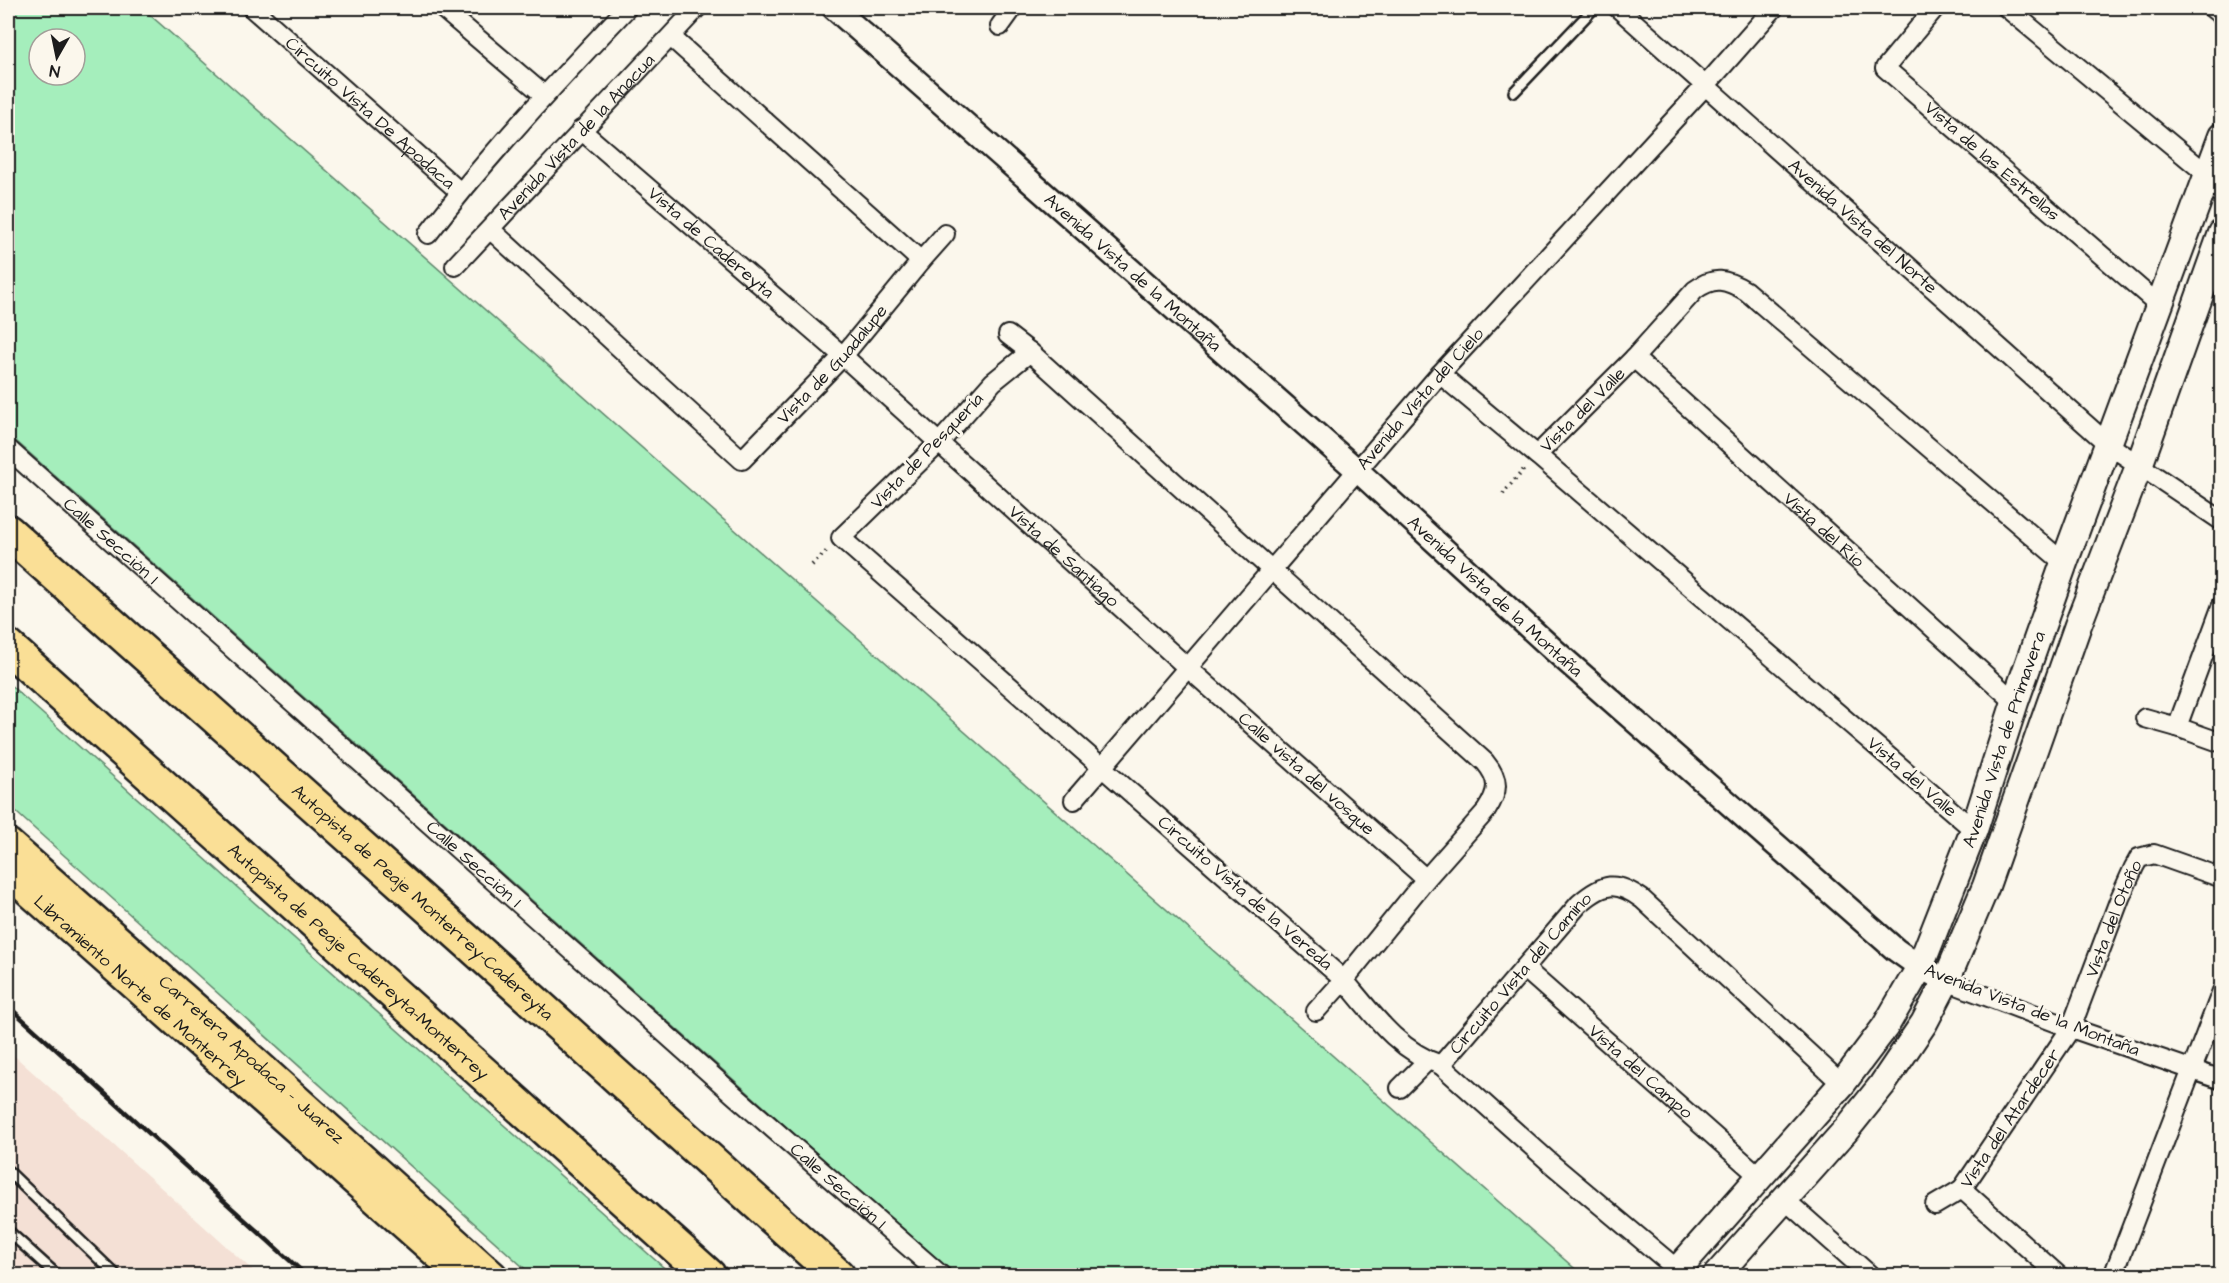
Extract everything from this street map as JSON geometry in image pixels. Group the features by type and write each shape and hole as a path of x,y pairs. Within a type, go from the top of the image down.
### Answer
{"highway":[{"name":"Autopista de Peaje Monterrey-Cadereyta","path":"8,532 838,1275"},
{"name":"Autopista de Peaje Cadereyta-Monterrey","path":"8,647 709,1275"}],"main road":[{"name":"Avenida Vista de Primavera","path":"1678,1273 1759,1176 1842,1084 1885,1027 1920,967 1974,830 2015,702 2064,563 2222,136"},
{"name":"Avenida Vista de Primavera","path":"1716,1275 1846,1130 1882,1085 1924,1023 1946,981 1986,886 2078,625 2139,466 2222,233"},
{"name":"Carretera Apodaca - Juarez","path":"8,843 493,1275"},
{"name":"Libramiento Norte de Monterrey","path":"8,873 462,1275"}],"street":[{"name":"Circuito Vista De Apodaca","path":"252,8 460,192"},
{"path":"441,8 544,95"},
{"path":"428,234 460,192 544,95 627,8"},
{"name":"Avenida Vista de la Anacua","path":"455,266 697,8"},
{"name":"Avenida Vista de la Montaña","path":"834,8 1358,471 1555,651 1896,950 1920,967 1946,981 2071,1028 2222,1080"},
{"path":"1000,26 1013,8"},
{"name":"Avenida Vista del Norte","path":"1618,8 2109,445 2222,521"},
{"name":"Avenida Vista del Cielo","path":"1074,800 1440,374 1774,8"},
{"name":"Vista de las Estrellas","path":"1935,8 1885,68 2159,305"},
{"path":"2007,8 2208,175"},
{"path":"2212,8 2222,16"},
{"path":"671,37 921,261"},
{"name":"Vista de Cadereyta","path":"581,130 939,442"},
{"name":"Vista de Guadalupe","path":"491,230 742,460 843,356 945,234"},
{"name":"Vista del Valle","path":"1974,830 1537,455 1634,358 1695,290 1707,282 1720,280 1735,284 1746,291 2064,563"},
{"path":"1008,335 1030,352 1271,571"},
{"name":"Vista de Pesquería","path":"1030,352 993,382 939,442 841,538 1102,767"},
{"name":"Vista del Río","path":"1634,358 2015,702"},
{"path":"1440,374 1537,455"},
{"name":"Vista de Santiago","path":"939,442 1188,668"},
{"name":"Calle Sección 1","path":"8,449 733,1094 942,1275"},
{"name":"Circuito Vista de la Vereda","path":"1102,767 1344,980 1426,879 1491,804 1495,798 1497,785 1494,773 1485,762 1271,571"},
{"path":"2177,727 2222,605"},
{"name":"Calle vista del vosque","path":"1188,668 1426,879"},
{"path":"2145,718 2222,743"},
{"name":"Vista del Otoño","path":"2071,1028 2120,898 2139,858 2154,854 2222,878"},
{"name":"Circuito Vista del Camino","path":"1678,1273 1434,1063 1524,968 1579,904 1590,895 1610,886 1628,889 1642,899 1842,1084"},
{"name":"Vista del Campo","path":"1524,968 1759,1176"},
{"path":"1316,1011 1344,980 1390,1033 1416,1055 1434,1063 1400,1088"},
{"path":"2113,1275 2222,991"},
{"name":"Vista del Atardecer","path":"2058,1275 1962,1189 2071,1028"},
{"path":"1935,1205 1962,1189"},
{"path":"1785,1199 1871,1275"}],"lane":[{"path":"1514,92 1594,8"},
{"path":"8,1171 117,1275"},
{"path":"8,1231 58,1275"}],"path":[{"path":"1503,494 1537,455"}],"shaded area":[{"path":"8,1050 258,1275 8,1275"}],"green space":[{"path":"8,8 142,8 1582,1275 953,1275 8,434"},
{"path":"8,683 672,1275 532,1275 8,805"}],"railway":[{"path":"8,1006 307,1276"}]}
